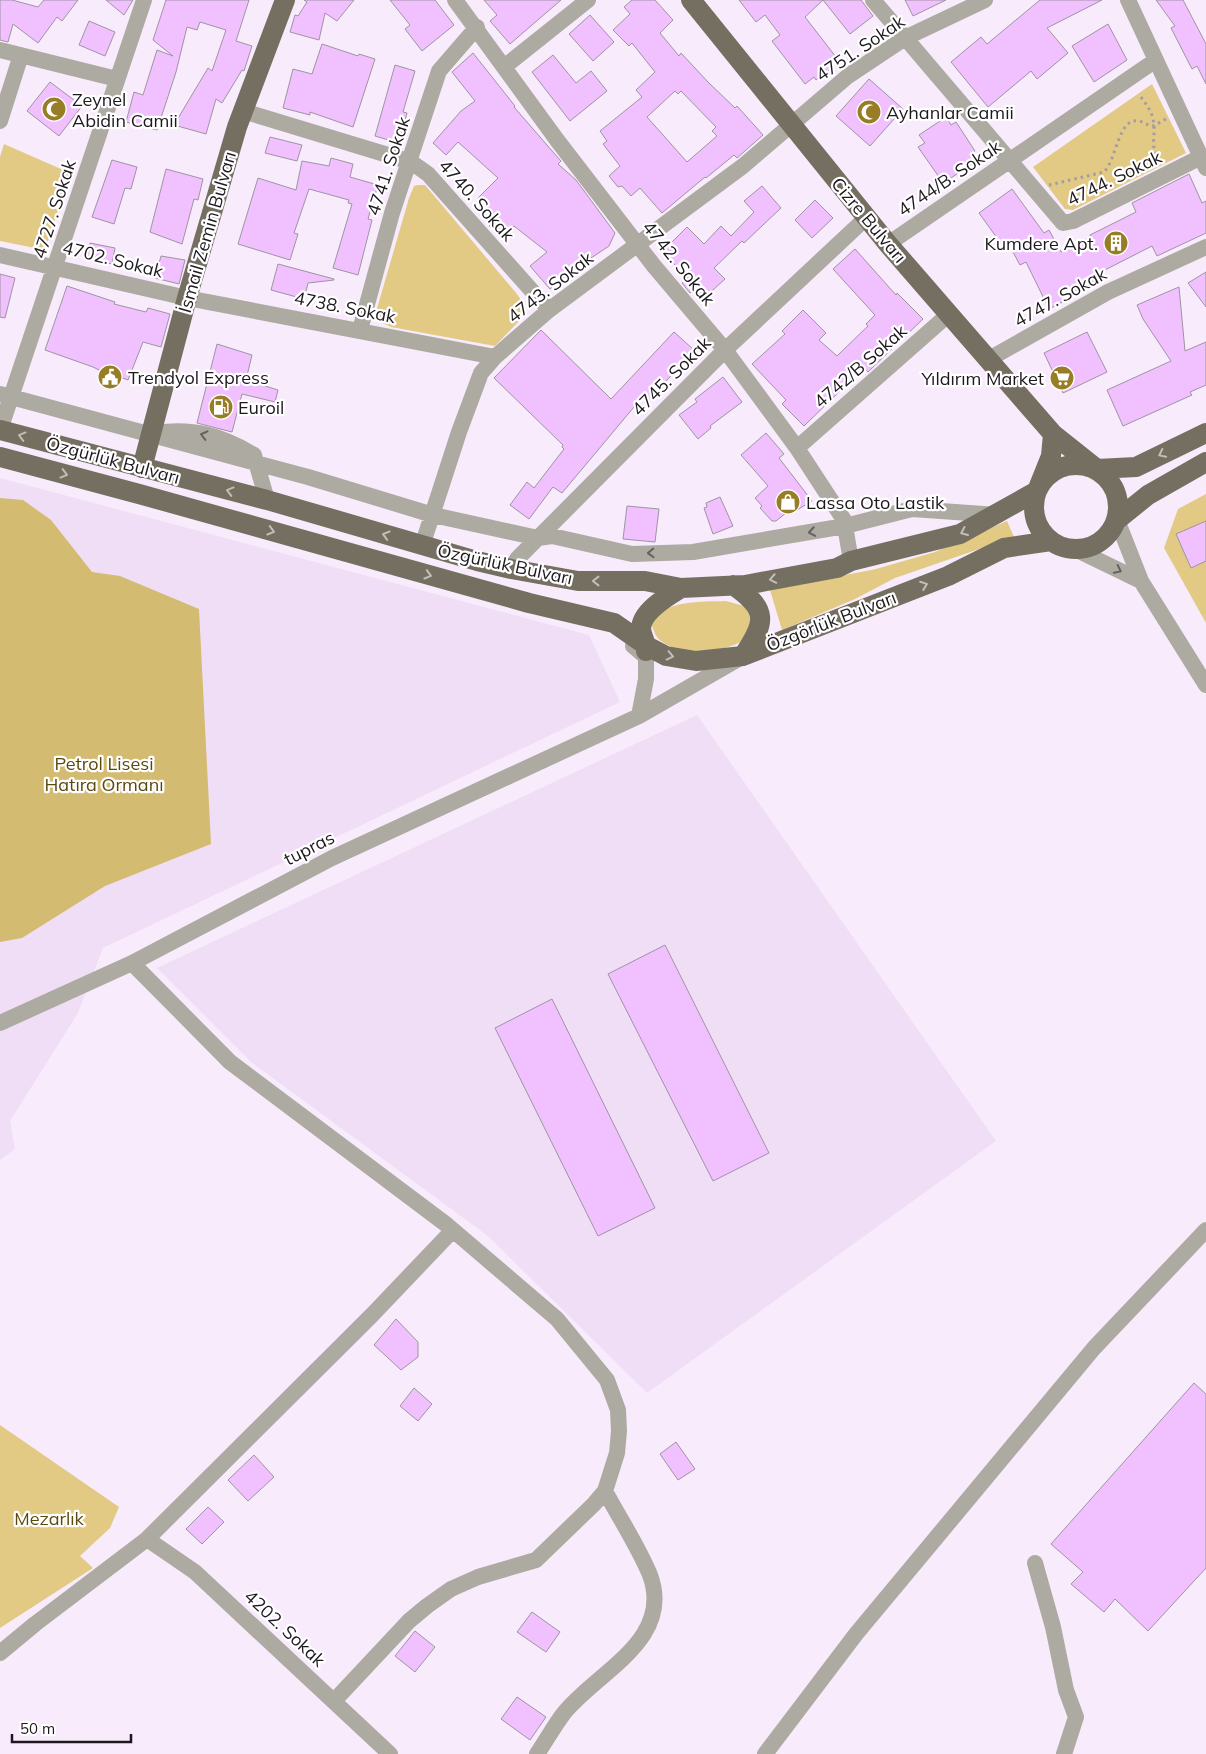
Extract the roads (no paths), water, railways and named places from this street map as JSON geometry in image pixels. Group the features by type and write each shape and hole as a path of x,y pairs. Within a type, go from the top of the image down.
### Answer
{"main road":[{"name":"İsmail Zemin Bulvarı","path":"142,468 187,298 243,111 285,0"},
{"name":"Cizre Bulvarı","path":"691,0 888,244 1053,434 1097,469"},
{"name":"Özgürlük Bulvarı","path":"0,430 267,500 422,546 511,569 578,581 645,581 681,588 733,585 837,568 851,561 960,534 998,515 1037,491"},
{"path":"1097,469 1136,466 1206,433"},
{"path":"1053,434 1051,456 1034,502 1036,518 1043,533 1062,547 1074,549 1088,548 1100,542 1110,532 1117,520 1148,495 1206,462"},
{"name":"Özgürlük Bulvarı","path":"0,457 529,603 614,623"},
{"path":"1037,491 1044,479 1055,470 1069,464 1083,464 1097,469 1106,476 1118,497 1117,520"},
{"name":"Özgörlük Bulvarı","path":"614,623 646,651 696,661 743,656 948,576 1004,548 1051,540"},
{"path":"733,585 754,601 760,615 761,623 756,637 743,656"},
{"path":"646,651 641,628 644,617 666,597 681,588"}],"street":[{"name":"4727. Sokak","path":"0,430 6,396 56,266 144,0"},
{"name":"4742. Sokak","path":"455,0 477,27 557,140 638,245 725,350 797,448 844,520 851,561"},
{"path":"504,67 588,0"},
{"name":"4744. Sokak","path":"873,0 983,126 1009,161 1059,220 1067,222 1174,171 1204,163"},
{"path":"1128,0 1204,163"},
{"name":"4751. Sokak","path":"790,124 848,76 905,38 983,1"},
{"name":"4741. Sokak","path":"360,330 392,214 411,162 439,71 477,27"},
{"path":"0,50 117,79"},
{"path":"0,122 21,55"},
{"name":"4744/B. Sokak","path":"888,244 1156,60"},
{"name":"4740. Sokak","path":"243,111 411,162 428,174 549,310"},
{"name":"4743. Sokak","path":"422,546 459,432 481,373 495,357 549,310 743,166 790,124"},
{"name":"4745. Sokak","path":"511,569 517,559 725,350 866,218"},
{"name":"4747. Sokak","path":"989,359 1108,292 1206,247"},
{"name":"4702. Sokak","path":"0,255 56,266 187,298"},
{"name":"4738. Sokak","path":"187,298 495,357"},
{"name":"4742/B Sokak","path":"797,448 949,314"},
{"path":"6,396 151,434 178,430 232,442 254,455 267,500"},
{"path":"256,463 433,515 538,538 552,536 632,554 693,552 845,526 912,509 998,515"},
{"path":"1117,520 1140,581 1206,685"},
{"path":"1074,549 1140,581"},
{"path":"639,716 646,678 646,651"},
{"name":"tupras","path":"0,1023 132,963 332,858 639,716 743,656"},
{"path":"132,963 230,1062 453,1230 557,1319 607,1380 618,1410 617,1453 605,1491 536,1560 478,1577 451,1589 427,1606 409,1620 334,1701"},
{"path":"0,1653 147,1539 372,1315 453,1230"},
{"path":"765,1754 856,1634 1094,1348 1206,1230"},
{"path":"536,1754 564,1713 598,1679 632,1650 650,1625 655,1604 650,1576 605,1491"},
{"name":"4202. Sokak","path":"147,1539 194,1572 390,1754"},
{"path":"1035,1563 1053,1627 1066,1690 1076,1717 1064,1754"}],"place":[{"name":"Zeynel Abidin Camii","path":"54,109"},
{"name":"Ayhanlar Camii","path":"869,112"},
{"name":"Kumdere Apt.","path":"1116,243"},
{"name":"Trendyol Express","path":"110,377"},
{"name":"Yıldırım Market","path":"1062,378"},
{"name":"Euroil","path":"221,407"},
{"name":"Lassa Oto Lastik","path":"788,502"}],"park label":[{"name":"Petrol Lisesi Hatıra Ormanı","path":"104,773"},
{"name":"Mezarlık","path":"49,1518"}]}
